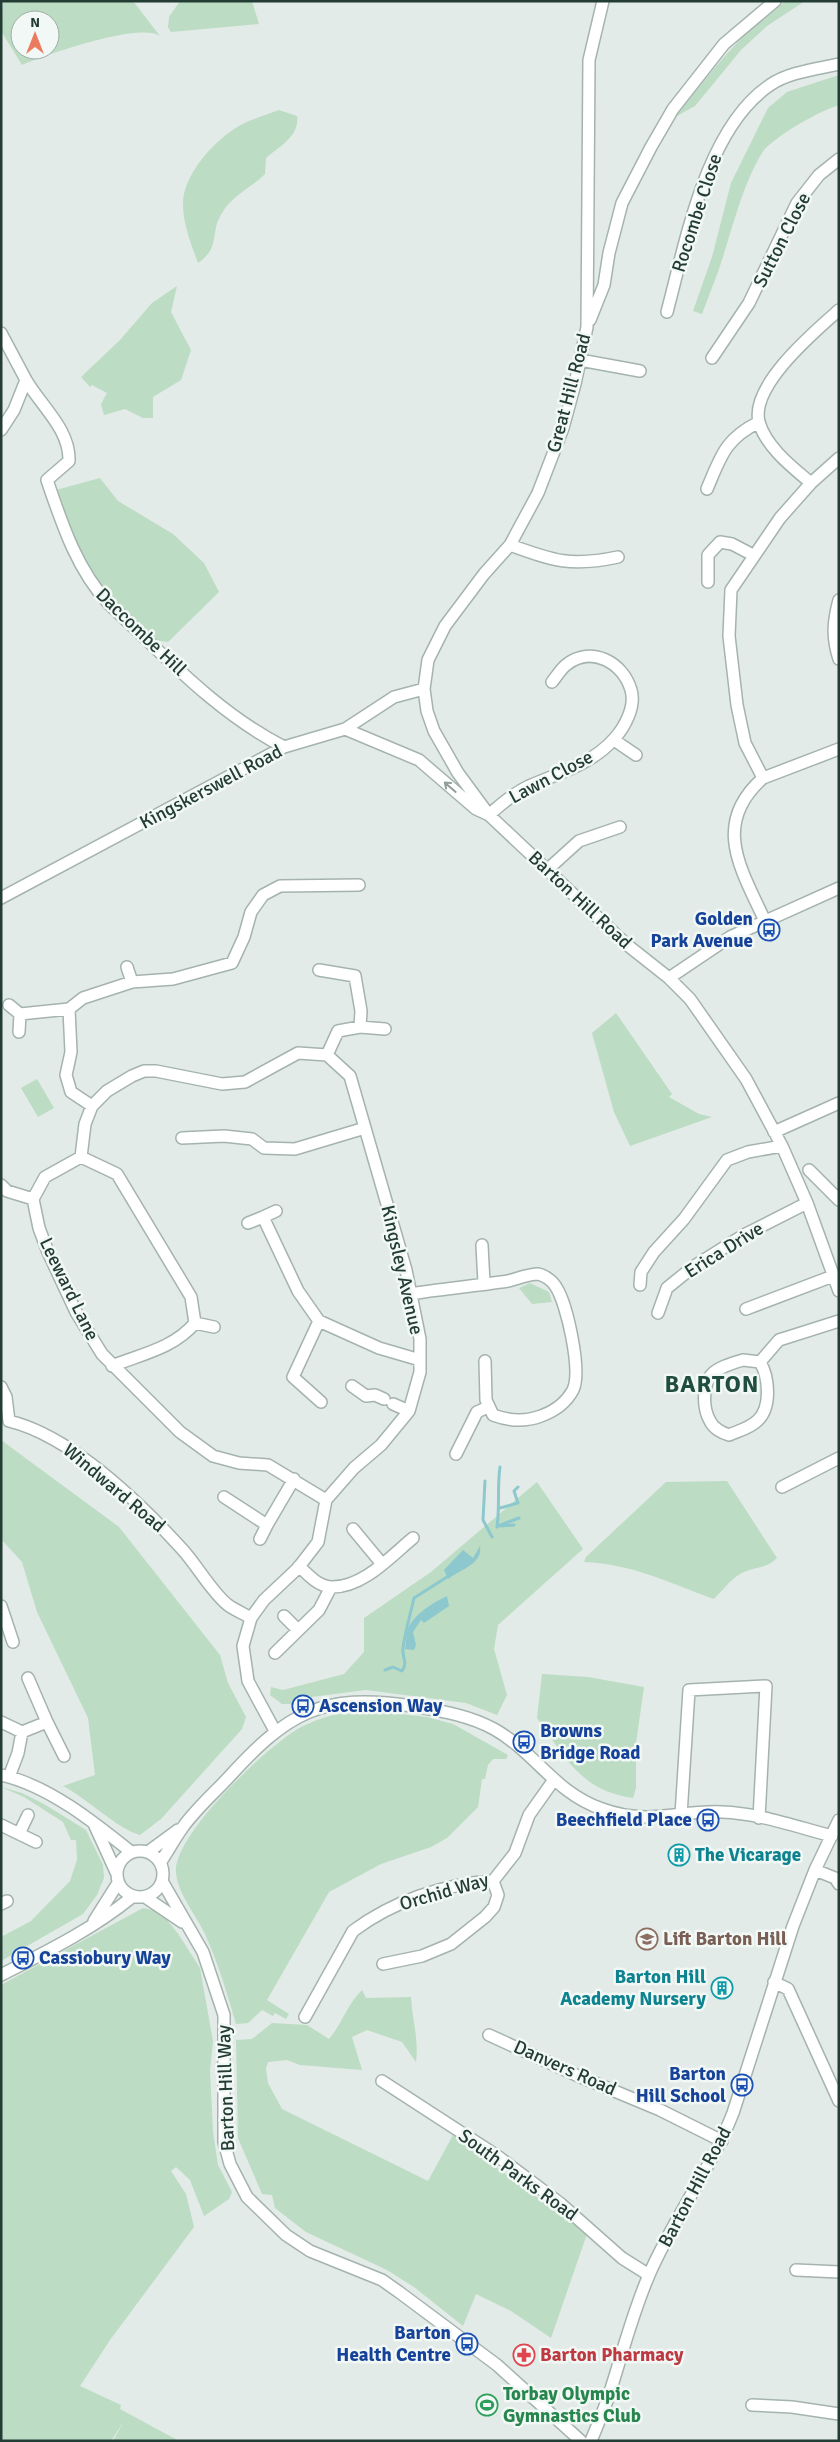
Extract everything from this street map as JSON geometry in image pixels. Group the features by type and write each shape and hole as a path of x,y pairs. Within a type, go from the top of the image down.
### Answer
{"street":[{"name":"Great Hill Road","path":"424,689 428,660 445,626 484,574 510,545 542,484 562,428 580,360 587,327 589,60 603,1"},
{"path":"587,327 604,285 622,203 651,147 673,109 724,44 775,1"},
{"name":"Rocombe Close","path":"667,312 708,172 719,147 739,114 757,95 780,80 839,64"},
{"name":"Sutton Close","path":"712,358 750,303 797,203 819,174 839,159"},
{"path":"811,483 774,448 759,422 758,406 772,379 793,353 839,310"},
{"path":"1,334 26,380 14,410 1,430"},
{"path":"580,360 640,371"},
{"name":"Daccombe Hill","path":"26,380 50,413 67,444 69,461 47,480 72,546 94,588 228,714 258,734 284,747"},
{"path":"707,489 729,442 741,431 759,422"},
{"path":"764,778 745,744 737,705 729,636 731,590 753,555 780,518 811,483 839,458"},
{"path":"708,582 708,555 720,542 732,544 753,555"},
{"path":"510,545 552,561 590,563 618,557"},
{"path":"839,600 833,622 834,643 839,659"},
{"name":"Lawn Close","path":"489,815 504,801 528,787 574,769 614,740 624,725 631,707 632,691 625,676 613,663 600,656 584,656 566,664 552,682"},
{"name":"Kingskerswell Road","path":"1,898 284,747 345,729 394,697 424,689"},
{"name":"Barton Hill Road","path":"424,689 427,711 434,731 458,773 489,815 626,944 669,978 690,999 746,1079 782,1146 807,1203 839,1291"},
{"path":"345,729 419,760 476,809 489,815"},
{"name":"Lawn Close","path":"614,740 636,755"},
{"path":"765,921 735,855 733,837 738,810 753,787 764,778 839,749"},
{"path":"547,870 579,841 620,827"},
{"path":"9,1006 20,1014 69,1009 83,998 132,982 173,979 232,963 244,937 251,912 263,896 280,886 359,885"},
{"path":"669,978 710,949 765,921 839,888"},
{"path":"127,967 132,982"},
{"path":"320,970 355,976 361,1011 360,1028"},
{"path":"69,1009 71,1045 66,1075 71,1092 92,1106"},
{"path":"19,1032 20,1014"},
{"path":"327,1055 338,1031 360,1028 384,1029"},
{"path":"81,1157 85,1124 92,1106 107,1091 144,1071 156,1071 222,1084 244,1082 298,1054 327,1055 350,1076 365,1128 296,1149 264,1148 252,1139 224,1136 182,1138"},
{"path":"774,1132 839,1104"},
{"name":"Kingsley Avenue","path":"326,1500 354,1468 380,1445 409,1410 420,1372 420,1339 409,1294 406,1270 365,1128"},
{"path":"640,1285 641,1272 654,1252 684,1219 727,1160 748,1152 782,1146"},
{"path":"1,1185 7,1191 33,1199 45,1176 81,1157"},
{"path":"81,1157 117,1174 192,1297 195,1323"},
{"path":"809,1170 839,1200"},
{"name":"Leeward Lane","path":"33,1199 39,1228 48,1252 76,1312 102,1354 112,1366 180,1432 213,1456 239,1462 268,1465 326,1500"},
{"name":"Erica Drive","path":"658,1313 667,1288 693,1267 744,1235 807,1203"},
{"path":"248,1223 276,1211"},
{"path":"263,1217 298,1291 319,1320 380,1348 420,1360"},
{"path":"482,1245 484,1283"},
{"path":"409,1294 538,1274 548,1278 556,1287 572,1333 577,1372 574,1389 566,1401 553,1412 531,1420 504,1419 493,1415 488,1407 485,1361"},
{"path":"746,1309 833,1276"},
{"path":"319,1320 293,1377 321,1402"},
{"path":"760,1362 779,1340 839,1321"},
{"path":"195,1323 214,1327"},
{"path":"112,1366 175,1342 195,1323"},
{"path":"743,1360 760,1362 764,1369 767,1391 766,1407 758,1421 729,1435 722,1432 710,1422 704,1396 706,1383 712,1374 726,1366 743,1360"},
{"path":"352,1386 366,1396 375,1395 409,1410"},
{"name":"Windward Road","path":"1,1387 6,1396 5,1422 25,1425 60,1442 118,1487 144,1508 183,1550 227,1604 251,1618"},
{"path":"456,1454 478,1412 488,1407"},
{"path":"782,1487 839,1458"},
{"path":"260,1539 294,1479"},
{"path":"224,1497 267,1525"},
{"path":"275,1731 248,1681 243,1646 251,1618 264,1600 300,1566 318,1542 326,1500"},
{"path":"353,1529 382,1564"},
{"path":"300,1566 313,1580 331,1587 358,1580 382,1564 413,1538"},
{"path":"275,1653 319,1610 331,1587"},
{"path":"1,1606 4,1626 13,1642"},
{"path":"284,1616 298,1630"},
{"path":"28,1678 64,1756"},
{"path":"681,1815 689,1690 766,1686 759,1818"},
{"path":"92,1925 117,1878 120,1860 131,1852 148,1852 183,1826 257,1747 275,1731 302,1714 318,1708 354,1701 378,1702 439,1710 468,1718 505,1736 574,1797 604,1810 631,1817 650,1819 722,1812 759,1818 832,1836"},
{"path":"1,1722 22,1732 47,1722"},
{"path":"22,1732 18,1753 5,1776 51,1796 94,1822 131,1852"},
{"name":"Orchid Way","path":"305,2017 353,1931 364,1923 398,1904 464,1883 493,1881 515,1853 530,1815 554,1781"},
{"path":"19,1834 28,1815"},
{"name":"Barton Hill Road","path":"591,2441 609,2396 628,2332 649,2275 701,2176 722,2141 733,2113 774,1982 815,1870 839,1820"},
{"path":"94,1822 122,1890 132,1897 145,1897 155,1893 162,1881 160,1863 183,1826"},
{"path":"1,1825 36,1842"},
{"path":"148,1852 160,1863"},
{"path":"815,1870 835,1878 839,1884"},
{"name":"Barton Hill Way","path":"162,1881 204,1952 224,2015 224,2142 230,2164 247,2197 286,2235 310,2251 382,2280 399,2292 497,2365 580,2441"},
{"path":"383,1964 422,1956 451,1944 485,1917 494,1907 498,1895 493,1881"},
{"path":"1,1975 113,1913 132,1897"},
{"name":"Barton Hill Way","path":"145,1897 187,1926"},
{"path":"774,1982 788,1989 839,2101"},
{"name":"Danvers Road","path":"490,2035 576,2075 660,2110 722,2141"},
{"name":"South Parks Road","path":"382,2081 496,2155 561,2204 622,2258 649,2275"},
{"path":"796,2270 839,2272"},
{"path":"752,2405 839,2414"}],"green space":[{"path":"3,1 133,1 160,36 149,33 133,33 113,36 60,51 60,10 10,10 10,46 1,31"},
{"path":"180,1 252,1 259,24 171,32 168,27 169,17"},
{"path":"786,1 805,1 767,26 741,50 695,106 675,117 740,40 769,13"},
{"path":"19,60 35,60 22,65"},
{"path":"839,75 839,105 797,125 775,140 762,153 744,190 721,264 702,314 693,311 712,257 731,183 768,108 787,92"},
{"path":"279,110 297,116 297,123 292,135 266,158 265,174 226,207 218,220 210,251 198,263 188,234 183,211 184,193 188,181 202,159 230,132 248,121"},
{"path":"177,286 171,312 191,350 181,380 153,397 153,418 143,418 125,409 104,415 101,404 107,393 92,385 90,387 81,377 120,340 152,303"},
{"path":"100,478 118,501 173,534 204,563 219,592 168,642 155,640 102,592 78,550 56,490"},
{"path":"616,1013 672,1094 669,1097 699,1114 712,1117 630,1146 614,1112 592,1033"},
{"path":"37,1079 54,1108 38,1117 21,1088"},
{"path":"530,1283 549,1292 552,1302 532,1304 519,1288"},
{"path":"1,1440 119,1527 220,1655 228,1683 246,1717 242,1729 161,1819 140,1835 121,1826 63,1786 95,1775 88,1718 37,1612 22,1562 1,1539"},
{"path":"727,1481 777,1558 769,1564 737,1576 714,1599 635,1570 584,1562 586,1557 666,1482"},
{"path":"537,1482 583,1549 498,1625 494,1649 507,1695 497,1715 466,1703 366,1690 311,1697 294,1704 282,1704 270,1695 271,1687 283,1690 344,1674 364,1652 364,1618 431,1572"},
{"path":"542,1674 588,1677 644,1687 636,1743 636,1788 633,1798 615,1794 587,1780 556,1746 537,1718"},
{"path":"366,1710 427,1717 453,1724 508,1755 506,1759 493,1759 488,1765 485,1779 482,1779 478,1807 447,1838 431,1847 381,1864 329,1892 267,2000 289,2014 286,2019 275,2013 273,2016 262,2010 248,2023 236,2024 210,1945 177,1881 176,1873 179,1857 189,1837 205,1815 246,1771 286,1737 301,1727 325,1717"},
{"path":"1,1787 22,1793 44,1804 86,1830 103,1865 104,1878 97,1895 83,1914 1,1961 1,1937 31,1921 70,1881 77,1860 76,1840 71,1840 63,1822 24,1797"},
{"path":"143,1908 164,1916 179,1935 200,1968 213,2041 210,2071 213,2132 218,2165 232,2192 229,2199 204,2216 190,2180 176,2167 171,2171 186,2194 194,2227 110,2340 80,2386 121,2405 120,2409 179,2441 113,2441 124,2421 111,2441 1,2441 1,1985"},
{"path":"362,1990 366,1998 411,1997 417,2045 416,2062 402,2042 367,2030 352,2037 362,2070 300,2065 287,2060 268,2062 266,2069 268,2083 282,2109 428,2181 453,2135 587,2234 551,2338 511,2311 476,2294 463,2326 414,2287 387,2270 306,2232 275,2208 272,2195 262,2194 238,2138 236,2040 252,2039 272,2023 307,2025 329,2039"}],"water":[{"path":"480,1546 480,1552 475,1562 448,1579 444,1570 463,1550 473,1558"},
{"path":"447,1596 449,1606 424,1623 421,1620 413,1632 416,1645 414,1650 405,1649 407,1633 412,1621 429,1606"}],"waterway":[{"path":"497,1527 500,1467"},
{"path":"485,1481 483,1520 492,1537"},
{"path":"500,1508 518,1503 514,1491 518,1487"},
{"path":"498,1526 519,1518"},
{"path":"501,1526 514,1525"},
{"path":"385,1670 393,1667 402,1671 404,1668 404,1642 414,1598 447,1577"}],"place":[{"name":"Golden Park Avenue","path":"769,930"},
{"name":"Ascension Way","path":"303,1706"},
{"name":"Browns Bridge Road","path":"524,1742"},
{"name":"Beechfield Place","path":"708,1820"},
{"name":"The Vicarage","path":"679,1855"},
{"name":"Lift Barton Hill","path":"647,1939"},
{"name":"Cassiobury Way","path":"23,1958"},
{"name":"Barton Hill Academy Nursery","path":"722,1988"},
{"name":"Barton Hill School","path":"742,2085"},
{"name":"Barton Health Centre","path":"467,2344"},
{"name":"Barton Pharmacy","path":"524,2355"},
{"name":"Torbay Olympic Gymnastics Club","path":"487,2405"}],"district":[{"name":"BARTON","path":"712,1384"}]}
